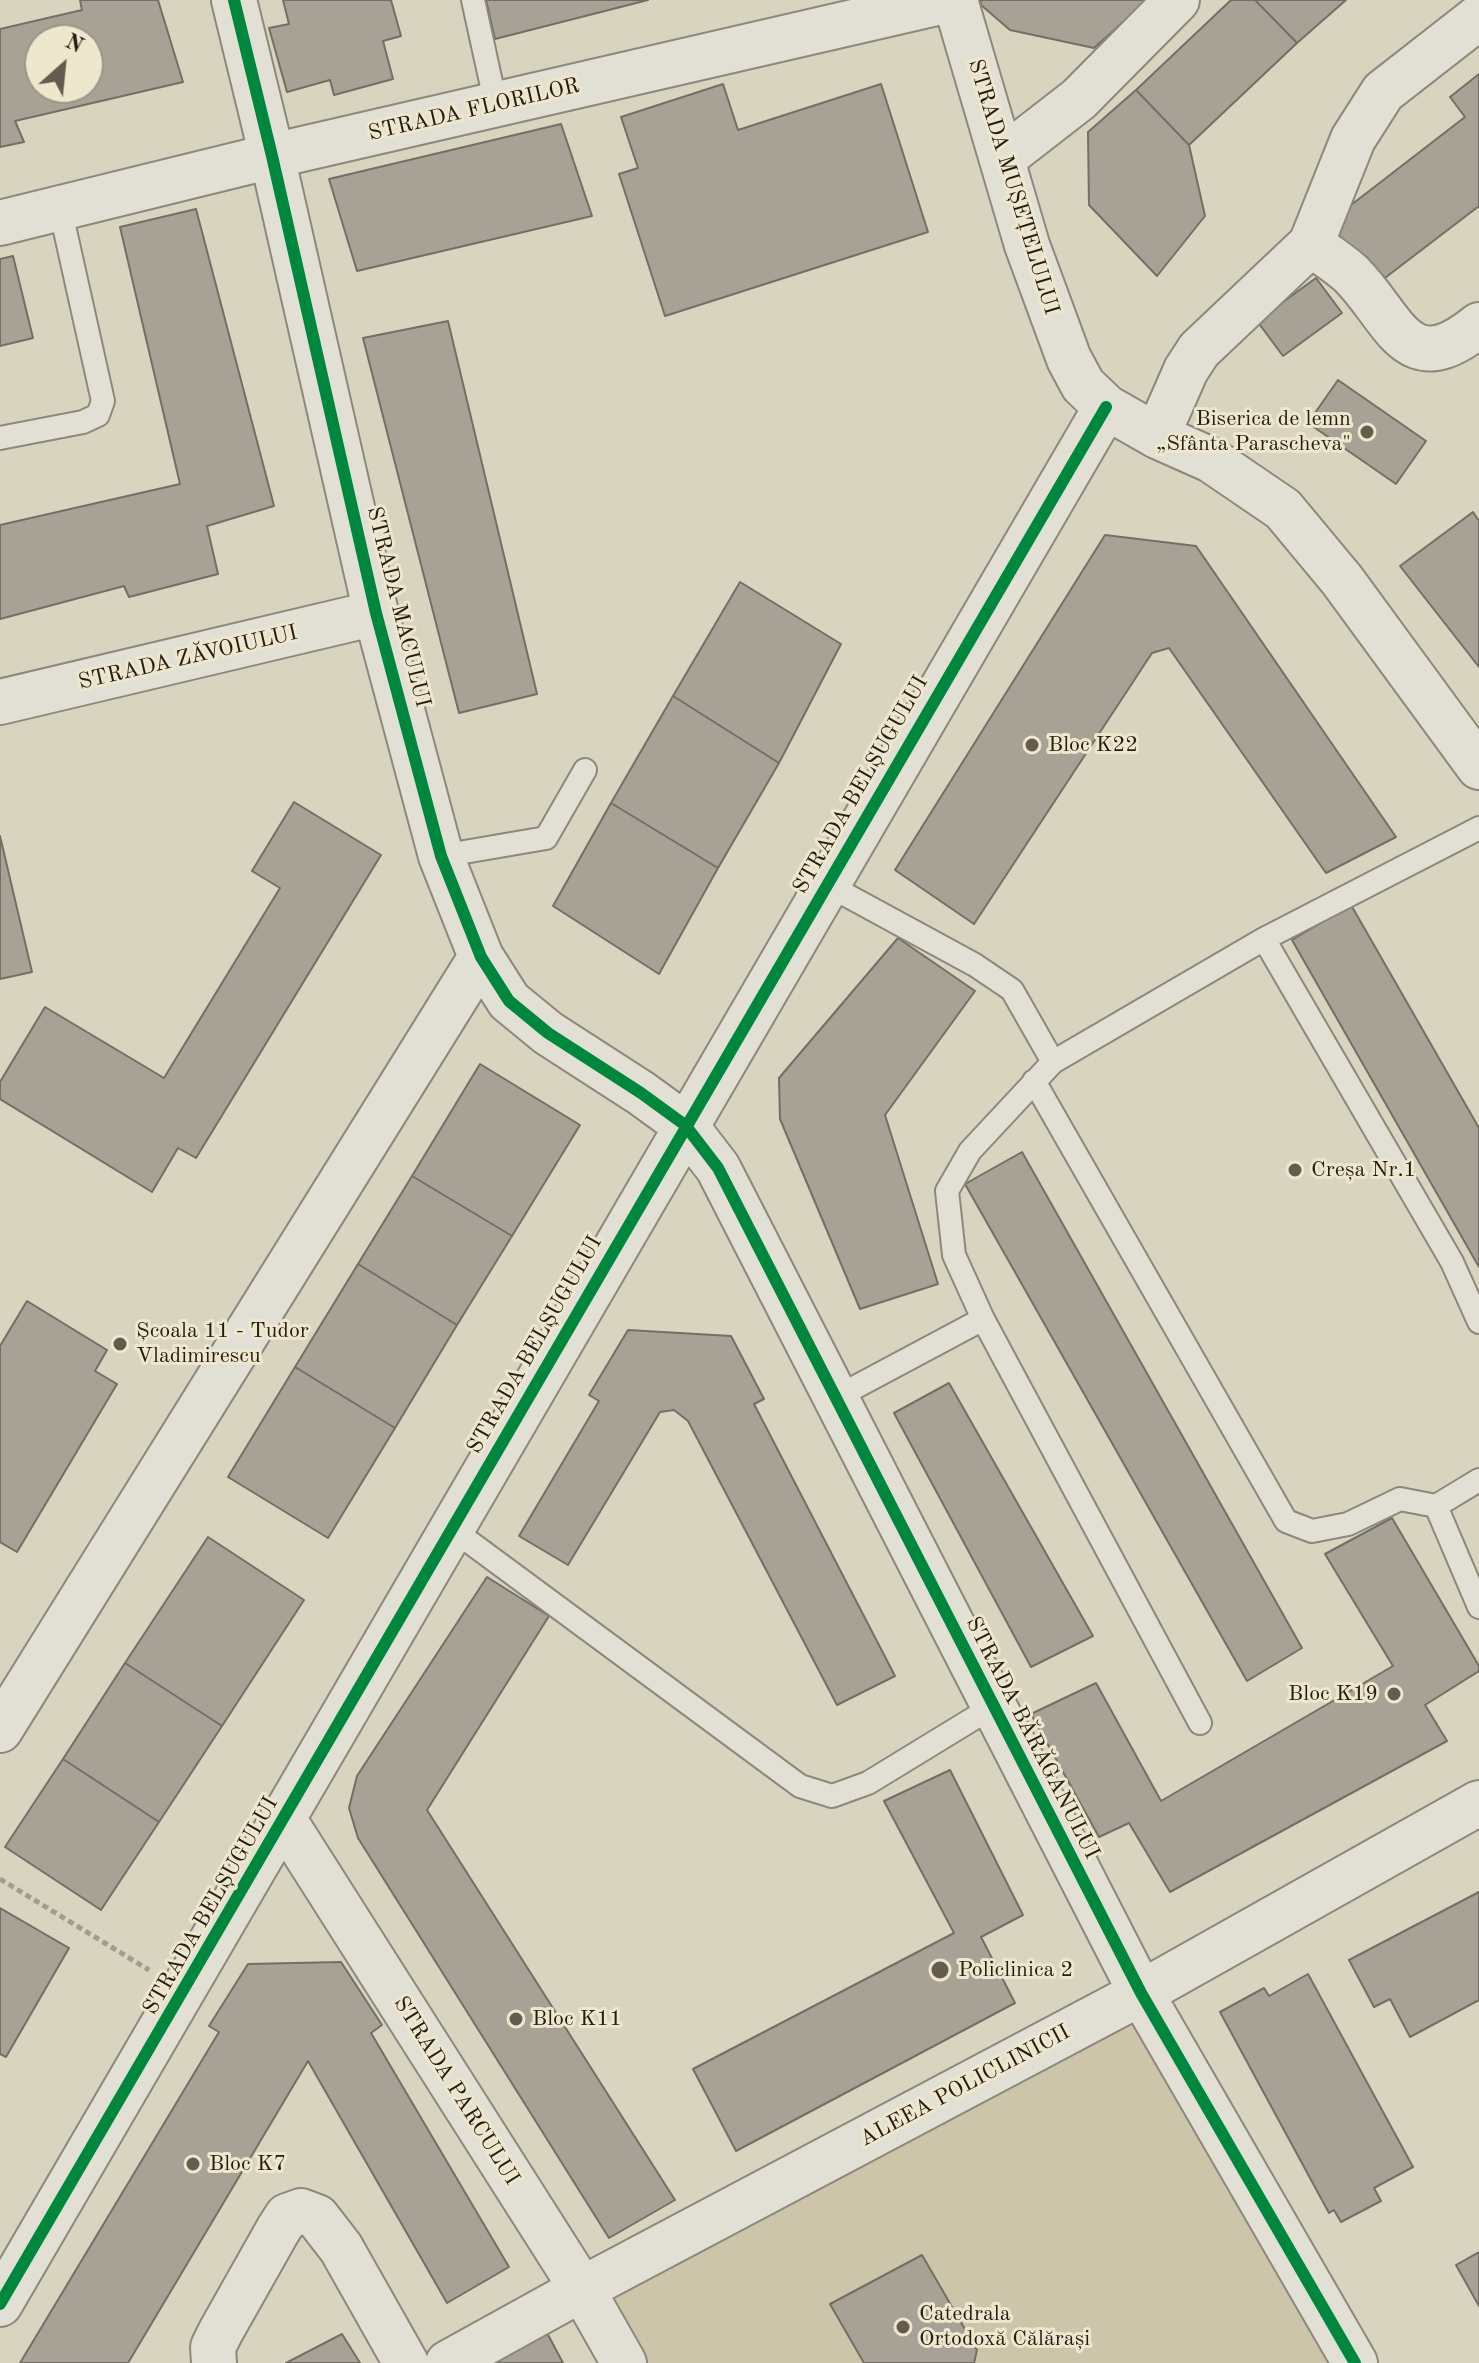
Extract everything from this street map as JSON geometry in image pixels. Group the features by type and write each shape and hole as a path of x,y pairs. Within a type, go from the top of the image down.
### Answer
{"street":[{"name":"STRADA MACULUI","path":"234,0 376,613 441,856 481,957 509,1001 528,1017 685,1125"},
{"name":"STRADA FLORILOR","path":"0,223 272,156 952,0"},
{"name":"STRADA MUȘEȚELULUI","path":"952,0 1003,158 1027,245 1069,359 1083,385 1106,407 1157,436 1211,460 1283,509 1342,580 1479,767"},
{"path":"1003,158 1079,99 1177,0"},
{"path":"1157,436 1186,370 1199,350 1311,244 1353,139 1383,92 1479,17"},
{"path":"1311,244 1351,274 1397,332 1416,347 1434,349 1457,342 1479,325"},
{"name":"STRADA BELȘUGULUI","path":"0,2304 1106,407"},
{"name":"STRADA ZĂVOIULUI","path":"0,702 376,613"},
{"path":"0,1730 481,957"},
{"name":"STRADA BĂRĂGANULUI","path":"685,1125 718,1168 1141,1993 1355,2363"},
{"name":"ALEEA POLICLINICII","path":"448,2363 1141,1993 1479,1803"},
{"name":"STRADA PARCULUI","path":"284,1820 582,2289 624,2363"},
{"path":"214,2363 213,2347 278,2230 287,2216 301,2211 317,2217 341,2248 406,2363"}],"lane":[{"path":"473,0 496,105"},
{"path":"0,438 83,422 98,415 103,401 60,208"},
{"path":"441,856 546,838 585,770"},
{"path":"1200,1723 983,1319 954,1255 947,1191 970,1151 1053,1062 1264,939 1479,828"},
{"path":"826,884 975,965 1012,990 1053,1062"},
{"path":"1264,939 1452,1262 1479,1322"},
{"path":"1034,1081 1286,1521 1312,1531 1348,1524 1400,1499 1436,1506 1479,1480"},
{"path":"835,1398 983,1319"},
{"path":"1436,1506 1479,1607"},
{"path":"452,1529 800,1786 832,1796 868,1783 994,1706"}],"path":[{"path":"0,1879 184,1991"}],"shaded area":[{"path":"1141,1993 1355,2363 624,2363 582,2289"}],"building":[{"path":"80,0 158,0 183,82 104,100 104,24 24,24 24,104 88,104 15,121 24,142 0,147 0,29 82,10"},
{"path":"283,0 391,0 401,36 383,41 393,79 334,95 330,80 287,92 269,28 289,24"},
{"path":"486,0 648,0 495,39"},
{"path":"980,0 1148,0 1094,48 1010,30 981,5"},
{"path":"1231,0 1255,0 1297,43 1189,145 1136,90"},
{"path":"1255,0 1346,0 1297,43"},
{"path":"1479,74 1479,206 1377,284 1329,222 1465,117 1450,97"},
{"path":"723,84 738,130 881,84 928,232 665,316 619,174 638,168 621,117"},
{"path":"1136,90 1189,145 1205,216 1157,276 1089,205 1088,132"},
{"path":"561,124 592,216 357,271 329,179"},
{"path":"196,209 274,506 207,526 218,574 129,597 124,586 0,619 0,525 180,484 120,227"},
{"path":"13,256 33,338 0,346 0,259"},
{"path":"1316,278 1342,313 1283,356 1257,321"},
{"path":"448,321 537,694 459,713 363,338"},
{"name":"Biserica de lemn „Sfânta Parascheva\"","path":"1338,380 1426,441 1396,484 1308,423"},
{"path":"1473,512 1479,521 1479,667 1400,566"},
{"name":"Bloc K22","path":"1105,535 1196,546 1396,837 1326,873 1169,648 1152,653 974,924 895,870"},
{"path":"740,582 841,644 779,763 673,696"},
{"path":"673,696 779,763 718,868 611,803"},
{"path":"294,802 381,855 196,1158 178,1148 152,1192 0,1099 0,1082 45,1007 164,1078 280,888 252,871"},
{"path":"611,803 718,868 659,974 553,906"},
{"path":"0,836 32,972 0,979"},
{"path":"1351,905 1479,1128 1479,1267 1292,940"},
{"path":"898,938 975,991 885,1115 938,1284 860,1309 780,1119 779,1078"},
{"path":"480,1064 580,1125 512,1236 412,1176"},
{"path":"1022,1152 1302,1648 1247,1681 965,1184"},
{"path":"412,1176 512,1236 457,1325 358,1264"},
{"path":"358,1264 457,1325 395,1428 295,1367"},
{"path":"27,1301 107,1350 95,1371 117,1384 17,1552 0,1542 0,1346"},
{"path":"628,1330 731,1336 764,1399 754,1404 895,1676 837,1705 688,1421 674,1410 660,1412 568,1565 519,1536 599,1401 589,1395"},
{"path":"295,1367 395,1428 328,1538 228,1477"},
{"path":"949,1383 1093,1636 1031,1667 894,1413"},
{"name":"Bloc K19","path":"1392,1518 1479,1666 1479,1671 1425,1705 1447,1741 1170,1892 1129,1823 1099,1837 1031,1714 1096,1683 1161,1801 1393,1666 1325,1554"},
{"path":"208,1537 304,1600 222,1726 125,1663"},
{"name":"Bloc K11","path":"487,1577 549,1616 427,1810 675,2200 609,2238 358,1838 349,1808 357,1776"},
{"path":"125,1663 222,1726 159,1822 63,1759"},
{"path":"63,1759 159,1822 101,1910 5,1847"},
{"name":"Policlinica 2","path":"950,1770 1023,1915 981,1937 1015,2003 736,2151 693,2069 954,1933 884,1801"},
{"path":"1479,1892 1479,2000 1410,2037 1390,1999 1374,2007 1349,1960"},
{"path":"0,1908 69,1948 6,2057 0,2054"},
{"name":"Bloc K7","path":"341,1962 382,2025 371,2033 509,2267 447,2303 308,2061 128,2363 20,2363 219,2032 209,2026 248,1964"},
{"path":"1308,1974 1413,2167 1374,2188 1381,2201 1341,2222 1334,2210 1329,2213 1220,2012 1264,1988 1269,1996"},
{"path":"1479,2252 1479,2306 1456,2265"},
{"name":"Catedrala Ortodoxă Călărași","path":"922,2255 977,2350 974,2363 864,2363 830,2304"},
{"path":"545,2329 563,2363 483,2363"},
{"path":"342,2334 360,2363 286,2363"}],"cycle path":[{"path":"234,0 376,613 441,856 481,957 509,1001 548,1033 685,1125 718,1168 1141,1993 1355,2363"},
{"path":"0,2304 1106,407"}],"place":[{"name":"Biserica de lemn „Sfânta Parascheva\"","path":"1367,432"},
{"name":"Bloc K22","path":"1032,745"},
{"name":"Creșa Nr.1","path":"1295,1170"},
{"name":"Școala 11 - Tudor Vladimirescu","path":"120,1344"},
{"name":"Bloc K19","path":"1394,1694"},
{"name":"Policlinica 2","path":"940,1970"},
{"name":"Bloc K11","path":"516,2019"},
{"name":"Bloc K7","path":"193,2164"},
{"name":"Catedrala Ortodoxă Călărași","path":"903,2327"}]}
